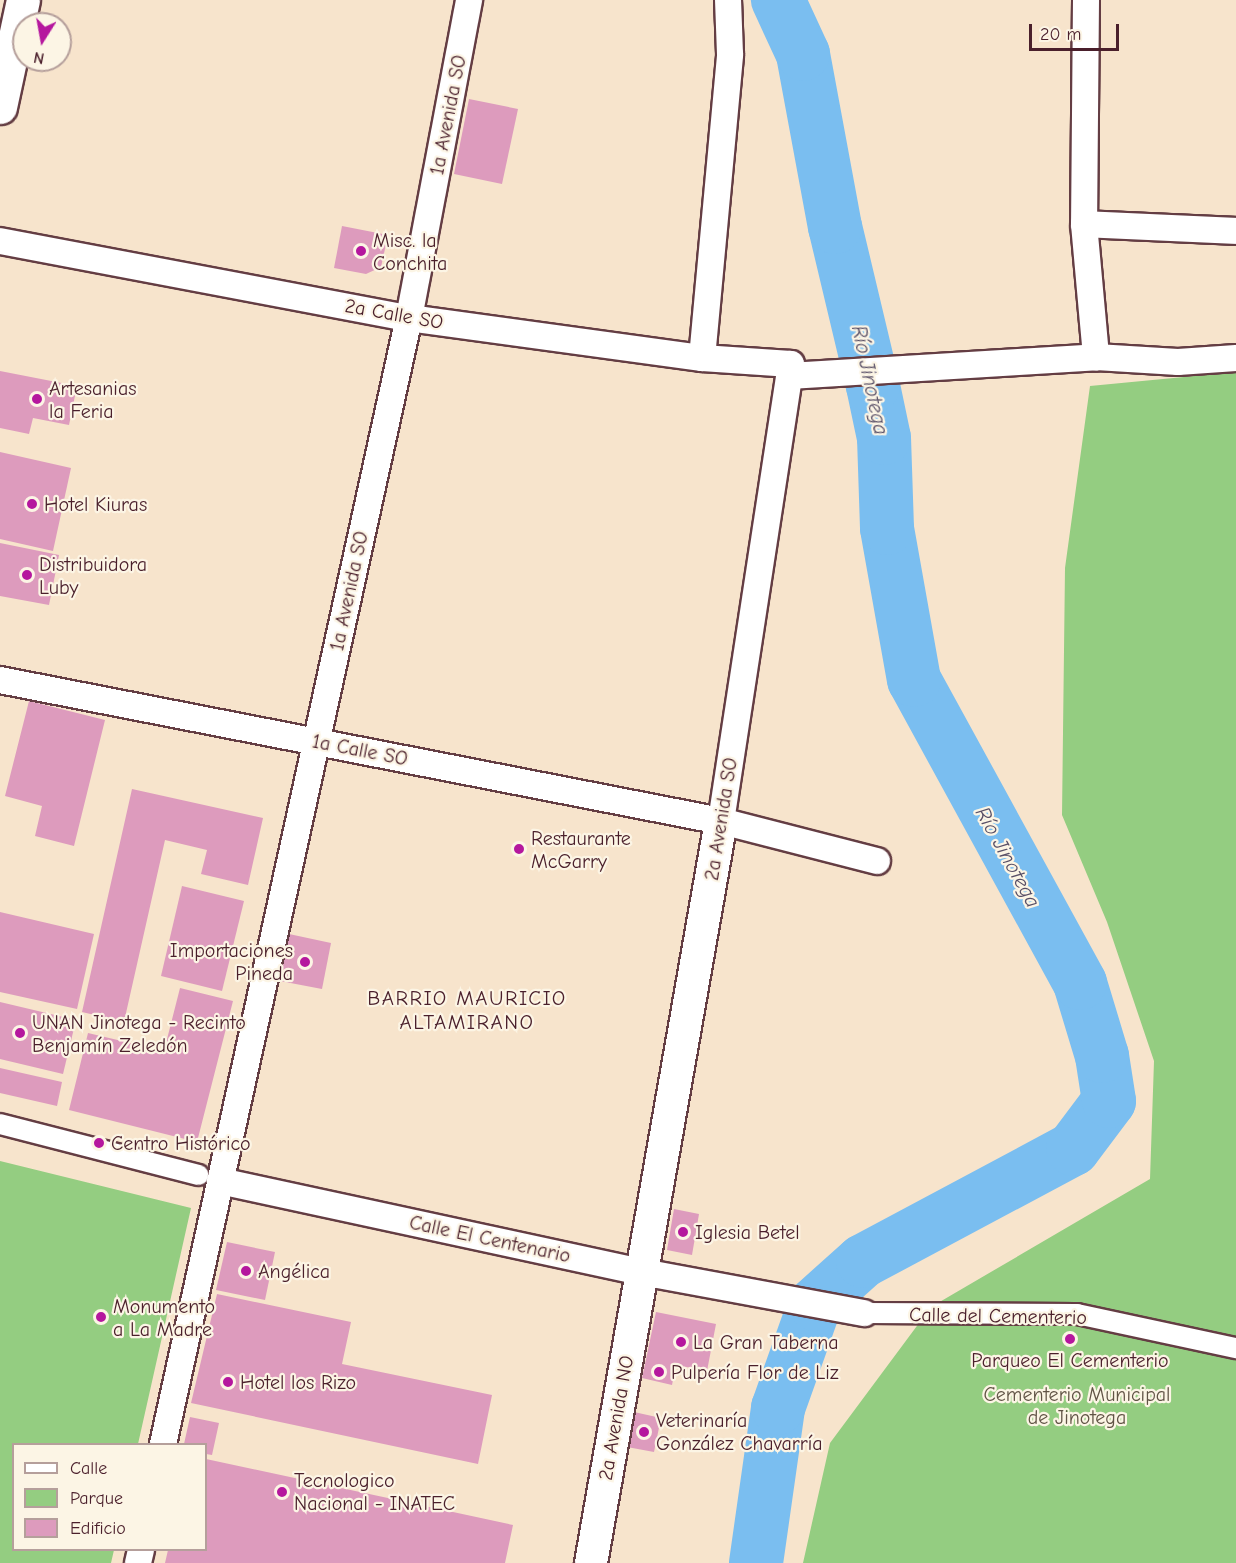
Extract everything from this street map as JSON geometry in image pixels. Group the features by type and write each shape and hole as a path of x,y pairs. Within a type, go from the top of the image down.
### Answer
{"main road":[{"path":"0,107 23,0"}],"street":[{"name":"1a Avenida SO","path":"163,1443 210,1178 316,742 409,318 469,0"},
{"path":"702,358 710,327 730,54 728,0"},
{"path":"1086,0 1084,224 1096,357"},
{"path":"1084,224 1236,231"},
{"name":"2a Calle SO","path":"0,241 409,318 820,376 1096,357 1178,362 1236,358"},
{"name":"2a Avenida SO","path":"642,1272 721,821 790,370"},
{"name":"1a Calle SO","path":"0,680 721,821 877,861"},
{"path":"0,1124 210,1178"},
{"name":"Calle El Centenario","path":"210,1178 642,1272 864,1314"},
{"name":"2a Avenida NO","path":"591,1563 642,1272"},
{"name":"Calle del Cementerio","path":"864,1314 1077,1314 1236,1348"}],"green space":[{"name":"Cementerio Municipal de Jinotega","path":"1236,372 1236,1563 803,1563 830,1443 931,1307 1150,1179 1154,1061 1107,922 1062,815 1065,568 1090,386"},
{"path":"0,1161 191,1208 138,1443 12,1443 12,1551 114,1551 111,1563 0,1563"}],"building":[{"path":"469,99 518,109 502,184 454,174"},
{"name":"Misc. la Conchita","path":"342,226 388,235 381,267 366,274 334,268"},
{"name":"Artesanias la Feria","path":"0,371 77,386 69,425 33,418 29,434 0,428"},
{"name":"Hotel Kiuras","path":"0,452 71,468 53,551 0,539"},
{"name":"Distribuidora Luby","path":"0,543 59,555 49,605 0,596"},
{"path":"29,701 105,720 74,846 35,836 42,806 5,796"},
{"path":"132,789 263,818 248,885 201,874 207,850 165,840 124,1022 82,1012"},
{"path":"182,886 244,901 222,991 161,976"},
{"path":"0,912 94,934 77,1009 0,992"},
{"name":"Importaciones Pineda","path":"289,934 331,943 322,989 280,981"},
{"path":"180,988 233,1001 197,1142 69,1110 88,1033 164,1051"},
{"path":"0,1002 76,1020 63,1074 0,1059"},
{"path":"0,1068 62,1082 57,1106 0,1093"},
{"name":"Iglesia Betel","path":"674,1209 699,1214 692,1255 667,1250"},
{"name":"Angélica","path":"227,1242 275,1252 265,1300 216,1290"},
{"path":"217,1294 351,1322 342,1364 492,1395 478,1464 191,1403"},
{"name":"La Gran Taberna","path":"656,1312 716,1324 707,1371 676,1365 672,1385 642,1378"},
{"name":"Veterinaría González Chavarría","path":"634,1412 661,1418 654,1452 627,1447"},
{"path":"190,1417 219,1423 212,1455 207,1454 207,1443 184,1443"},
{"name":"Tecnologico Nacional - INATEC","path":"207,1459 513,1525 505,1563 165,1563 168,1551 207,1551"}],"waterway":[{"name":"Río Jinotega","path":"756,1563 778,1408 815,1304 863,1261 1073,1149 1109,1101 1102,1056 1080,983 914,680 887,528 884,438 835,227 803,54 778,0"}],"place":[{"name":"Misc. la Conchita","path":"361,251"},
{"name":"Artesanias la Feria","path":"37,399"},
{"name":"Hotel Kiuras","path":"32,504"},
{"name":"Distribuidora Luby","path":"27,575"},
{"name":"Restaurante McGarry","path":"519,849"},
{"name":"Importaciones Pineda","path":"305,962"},
{"name":"UNAN Jinotega - Recinto Benjamín Zeledón","path":"20,1033"},
{"name":"Centro Histórico","path":"99,1143"},
{"name":"Iglesia Betel","path":"683,1232"},
{"name":"Angélica","path":"246,1271"},
{"name":"Monumento a La Madre","path":"101,1317"},
{"name":"Parqueo El Cementerio","path":"1070,1339"},
{"name":"La Gran Taberna","path":"681,1342"},
{"name":"Pulpería Flor de Liz","path":"659,1372"},
{"name":"Hotel los Rizo","path":"228,1382"},
{"name":"Veterinaría González Chavarría","path":"644,1432"},
{"name":"Tecnologico Nacional - INATEC","path":"282,1492"}],"district":[{"name":"BARRIO MAURICIO ALTAMIRANO","path":"467,1010"}]}
